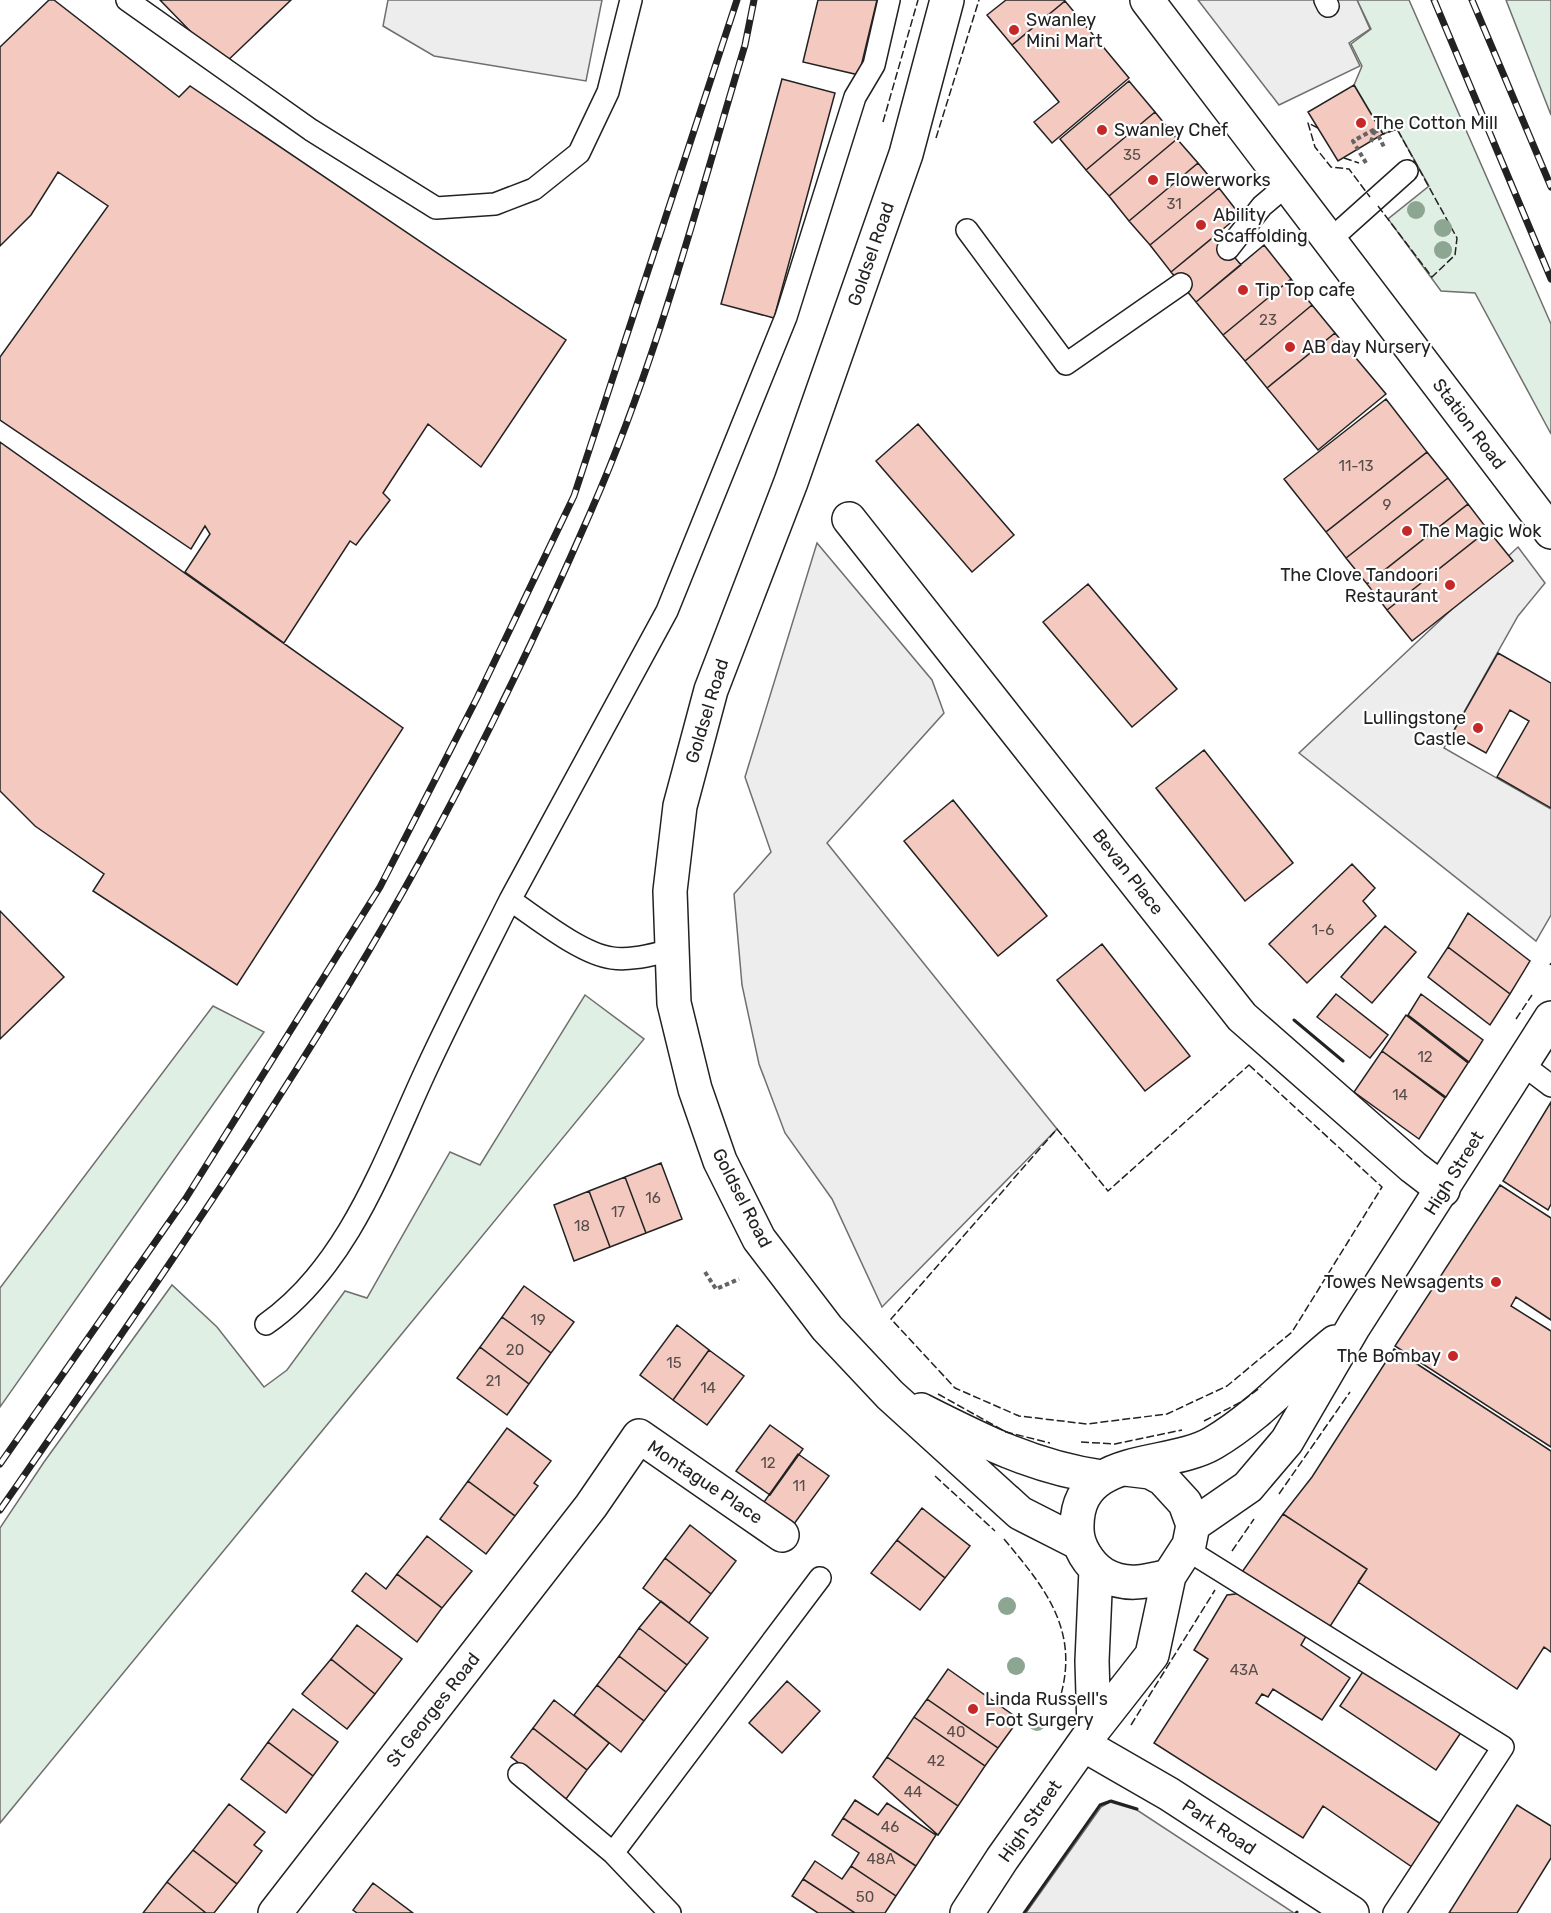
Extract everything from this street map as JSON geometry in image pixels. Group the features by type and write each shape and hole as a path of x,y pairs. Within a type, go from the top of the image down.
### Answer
{"main road":[{"name":"Goldsel Road","path":"947,0 906,154 791,482 711,690 680,806 670,891 674,1003 695,1089 720,1161 759,1239 826,1328 890,1395 1020,1513 1077,1542"},
{"name":"Station Road","path":"1148,0 1551,532"},
{"name":"Bevan Place","path":"849,519 1242,1017 1413,1167 1443,1190"},
{"name":"High Street","path":"968,1913 1002,1859 1089,1737 1152,1655 1169,1576 1190,1537 1248,1487 1287,1441 1354,1326 1551,1018"},
{"name":"High Street","path":"1114,1473 1211,1445 1257,1413 1354,1326"},
{"name":"Goldsel Road","path":"890,1395 1004,1452 1069,1471 1114,1473"},
{"name":"Montague Place","path":"591,1506 639,1436 782,1535"},
{"path":"1169,1576 1142,1583 1116,1581 1096,1569 1077,1542 1076,1512 1084,1494 1114,1473 1150,1472 1163,1479 1185,1503 1190,1537"},
{"name":"St Georges Road","path":"275,1913 591,1506"},
{"path":"1089,1737 1096,1569"},
{"name":"Park Road","path":"1089,1737 1169,1794 1352,1913"}],"lane":[{"path":"127,0 311,130 436,208 495,204 534,189 579,153 608,92 631,0"},
{"path":"266,1324 288,1309 352,1227 443,1033 510,900 667,611 709,513 786,317 855,97 874,65 889,0"},
{"path":"1330,240 1407,171"},
{"path":"1228,249 1262,206 1288,184"},
{"path":"967,230 1066,364 1181,284"},
{"path":"510,900 578,943 611,958 632,958 673,950"},
{"path":"1522,1065 1551,1086"},
{"path":"1190,1537 1503,1747 1394,1913"},
{"path":"613,1854 820,1578"},
{"path":"519,1774 613,1854 670,1913"}],"path":[{"path":"1375,129 1378,135"},
{"path":"1371,142 1375,129"},
{"path":"1360,152 1353,141 1375,129"},
{"path":"705,1272 716,1288 743,1278"}],"green space":[{"path":"1357,0 1409,0 1551,324 1551,434 1475,293 1441,291 1388,219 1429,186 1397,129 1383,134 1354,85 1362,66 1351,44 1371,29"},
{"path":"1506,0 1551,0 1551,115"},
{"path":"585,995 644,1039 0,1823 0,1528 44,1462 172,1285 217,1327 264,1387 287,1370 345,1291 367,1298 450,1152 480,1165"},
{"path":"213,1006 264,1032 0,1407 0,1288"}],"shaded area":[{"path":"388,0 602,0 586,81 434,56 383,26"},
{"path":"1198,0 1357,0 1370,29 1349,43 1360,66 1279,105"},
{"path":"817,543 932,680 944,713 827,843 1057,1129 882,1307 832,1199 785,1133 759,1064 742,985 734,894 771,852 745,777"},
{"path":"1518,547 1545,583 1518,616 1444,748 1551,809 1551,915 1536,941 1299,753"},
{"path":"1110,1802 1137,1810 1294,1913 1026,1913 1101,1807"}],"building":[{"path":"49,0 54,0 179,97 190,86 566,340 481,467 428,424 383,493 390,500 356,545 350,541 284,643 185,572 210,534 205,526 191,549 0,420 0,357 108,206 58,172 31,215 0,246 0,47"},
{"path":"160,0 291,0 223,65"},
{"path":"818,0 877,0 859,75 803,62"},
{"name":"Swanley Mini Mart","path":"1006,0 1065,1 1012,45 987,15"},
{"path":"1065,1 1129,78 1052,143 1034,122 1059,102 1012,45"},
{"path":"782,79 835,93 774,318 721,304"},
{"name":"Swanley Chef","path":"1129,81 1155,112 1086,170 1060,139"},
{"path":"1354,85 1383,134 1338,161 1308,112"},
{"path":"1155,112 1177,139 1109,196 1086,170"},
{"name":"Flowerworks","path":"1177,139 1198,163 1129,221 1109,196"},
{"path":"1198,163 1219,188 1150,245 1129,221"},
{"name":"Ability Scaffolding","path":"1219,188 1240,215 1171,272 1150,245"},
{"path":"1216,235 1241,265 1196,302 1171,272"},
{"name":"Tip Top cafe","path":"1264,245 1291,279 1223,335 1196,302"},
{"path":"1291,279 1312,305 1245,361 1223,335"},
{"name":"AB day Nursery","path":"1312,305 1335,333 1267,388 1245,361"},
{"path":"1335,333 1386,394 1318,450 1267,388"},
{"path":"1386,399 1427,452 1326,532 1284,479"},
{"path":"918,424 1014,535 972,572 876,461"},
{"path":"0,442 403,728 237,985 93,891 104,874 35,826 0,791"},
{"path":"1427,452 1448,478 1346,558 1326,532"},
{"name":"The Magic Wok","path":"1448,478 1468,504 1367,584 1346,558"},
{"path":"1468,504 1488,530 1387,610 1367,584"},
{"name":"The Clove Tandoori Restaurant","path":"1488,530 1513,561 1412,641 1387,610"},
{"path":"1088,584 1177,689 1132,727 1043,622"},
{"name":"Lullingstone Castle","path":"1498,653 1551,683 1551,808 1497,777 1529,721 1510,710 1486,753 1452,734"},
{"path":"1204,750 1293,863 1245,901 1156,788"},
{"path":"953,800 1047,916 998,956 904,841"},
{"path":"1352,864 1375,888 1363,901 1376,916 1307,983 1269,944"},
{"path":"0,911 64,977 0,1039"},
{"path":"1468,913 1530,961 1510,994 1448,947"},
{"path":"1385,926 1416,952 1372,1003 1341,977"},
{"path":"1102,944 1190,1056 1145,1091 1057,980"},
{"path":"1448,947 1510,994 1490,1025 1428,977"},
{"path":"1336,994 1388,1035 1370,1058 1317,1017"},
{"path":"1421,994 1483,1040 1469,1062 1408,1015"},
{"path":"1406,1015 1468,1063 1446,1097 1382,1051"},
{"path":"1382,1051 1445,1098 1419,1139 1354,1092"},
{"path":"1551,1102 1551,1204 1548,1210 1503,1181"},
{"path":"661,1163 682,1219 646,1233 625,1177"},
{"path":"625,1177 646,1233 610,1247 589,1191"},
{"path":"1500,1185 1551,1218 1551,1320 1516,1297 1511,1306 1551,1331 1551,1447 1395,1346"},
{"path":"589,1191 610,1247 574,1261 554,1205"},
{"path":"524,1286 574,1322 551,1353 502,1317"},
{"path":"502,1317 551,1353 529,1384 480,1347"},
{"path":"677,1325 709,1350 673,1400 640,1375"},
{"path":"480,1347 529,1384 507,1415 457,1378"},
{"path":"1394,1349 1551,1451 1551,1652 1544,1647 1517,1689 1358,1582 1367,1569 1283,1514 1312,1477"},
{"path":"709,1350 744,1376 707,1425 673,1400"},
{"path":"770,1425 803,1449 770,1495 736,1471"},
{"path":"507,1428 551,1461 534,1483 538,1486 515,1516 468,1481"},
{"path":"798,1454 829,1476 794,1524 764,1502"},
{"path":"468,1481 515,1516 486,1554 440,1519"},
{"path":"922,1508 970,1546 945,1578 897,1540"},
{"path":"1283,1514 1367,1569 1329,1628 1242,1572"},
{"path":"690,1525 736,1561 711,1594 665,1558"},
{"path":"427,1536 472,1571 442,1608 397,1574"},
{"path":"897,1540 945,1578 920,1610 871,1573"},
{"path":"665,1558 711,1594 689,1623 643,1588"},
{"path":"366,1573 386,1589 397,1574 442,1608 417,1642 352,1591"},
{"path":"1244,1593 1308,1633 1301,1645 1350,1678 1322,1720 1273,1689 1268,1697 1262,1694 1256,1703 1441,1824 1412,1867 1323,1806 1303,1838 1154,1743 1208,1659 1194,1650 1227,1595"},
{"path":"661,1601 708,1638 687,1665 639,1628"},
{"path":"357,1625 402,1659 375,1694 331,1659"},
{"path":"639,1628 687,1665 666,1692 619,1656"},
{"path":"619,1656 666,1692 644,1721 597,1685"},
{"path":"331,1659 375,1694 347,1729 302,1694"},
{"path":"1368,1664 1464,1728 1436,1770 1340,1706"},
{"name":"Linda Russell's Foot Surgery","path":"948,1669 1019,1719 998,1748 927,1699"},
{"path":"787,1681 820,1711 782,1753 749,1723"},
{"path":"597,1685 644,1721 621,1752 574,1715"},
{"path":"927,1699 998,1748 985,1766 914,1717"},
{"path":"554,1700 609,1743 587,1770 533,1728"},
{"path":"293,1709 338,1742 313,1776 268,1742"},
{"path":"914,1717 985,1766 958,1806 887,1757"},
{"path":"533,1728 587,1770 566,1799 511,1757"},
{"path":"268,1742 313,1776 286,1813 241,1779"},
{"path":"887,1757 958,1806 938,1835 873,1777"},
{"path":"855,1800 878,1815 887,1803 936,1835 916,1866 843,1818"},
{"path":"229,1804 265,1832 254,1845 262,1851 237,1884 193,1850"},
{"path":"1517,1805 1551,1826 1551,1858 1517,1913 1449,1913"},
{"path":"843,1818 916,1866 896,1896 851,1866 859,1853 832,1835"},
{"path":"193,1850 237,1884 214,1913 206,1913 167,1882"},
{"path":"815,1861 842,1879 851,1866 896,1896 885,1913 855,1913 803,1879"},
{"path":"803,1879 855,1913 818,1913 792,1896"},
{"path":"167,1882 206,1913 143,1913"},
{"path":"373,1883 413,1913 357,1913 353,1910"}],"railway":[{"path":"0,1464 186,1198 380,887 477,698 574,496 737,0"},
{"path":"0,1510 170,1263 293,1075 404,890 502,703 591,511 636,397 693,221 745,45 754,0"},
{"path":"1434,0 1551,279"},
{"path":"1472,0 1551,187"}],"fence":[{"path":"883,122 918,0"},
{"path":"936,138 979,0"},
{"path":"1318,128 1308,123 1315,147 1331,167 1349,169 1370,197"},
{"path":"1378,206 1432,277 1455,255 1457,238 1397,129 1383,134"},
{"path":"1344,158 1359,163"},
{"path":"1516,1019 1532,995"},
{"path":"1249,1065 1382,1187 1292,1332 1227,1386 1167,1414 1087,1424 1019,1416 955,1388 891,1319 1057,1129 1108,1191 1249,1065"},
{"path":"1204,1421 1241,1402 1261,1387"},
{"path":"1279,1494 1350,1392"},
{"path":"938,1394 1006,1432 1050,1443"},
{"path":"1081,1442 1115,1444 1182,1430"},
{"path":"935,1476 995,1531"},
{"path":"1232,1551 1254,1519"},
{"path":"1004,1539 1033,1575 1055,1611 1062,1631 1065,1651 1065,1674 1060,1698"},
{"path":"1131,1725 1215,1590"}],"wall":[{"path":"1294,1020 1343,1061"},
{"path":"1024,1913 1100,1805 1111,1801 1137,1809"}],"place":[{"name":"Swanley Mini Mart","path":"1014,30"},
{"name":"The Cotton Mill","path":"1361,123"},
{"name":"Swanley Chef","path":"1102,130"},
{"name":"Flowerworks","path":"1153,180"},
{"name":"Ability Scaffolding","path":"1201,225"},
{"name":"Tip Top cafe","path":"1243,290"},
{"name":"AB day Nursery","path":"1290,347"},
{"name":"The Magic Wok","path":"1407,531"},
{"name":"The Clove Tandoori Restaurant","path":"1450,585"},
{"name":"Lullingstone Castle","path":"1478,728"},
{"name":"Towes Newsagents","path":"1496,1282"},
{"name":"The Bombay","path":"1453,1356"},
{"name":"Linda Russell's Foot Surgery","path":"973,1709"}]}
